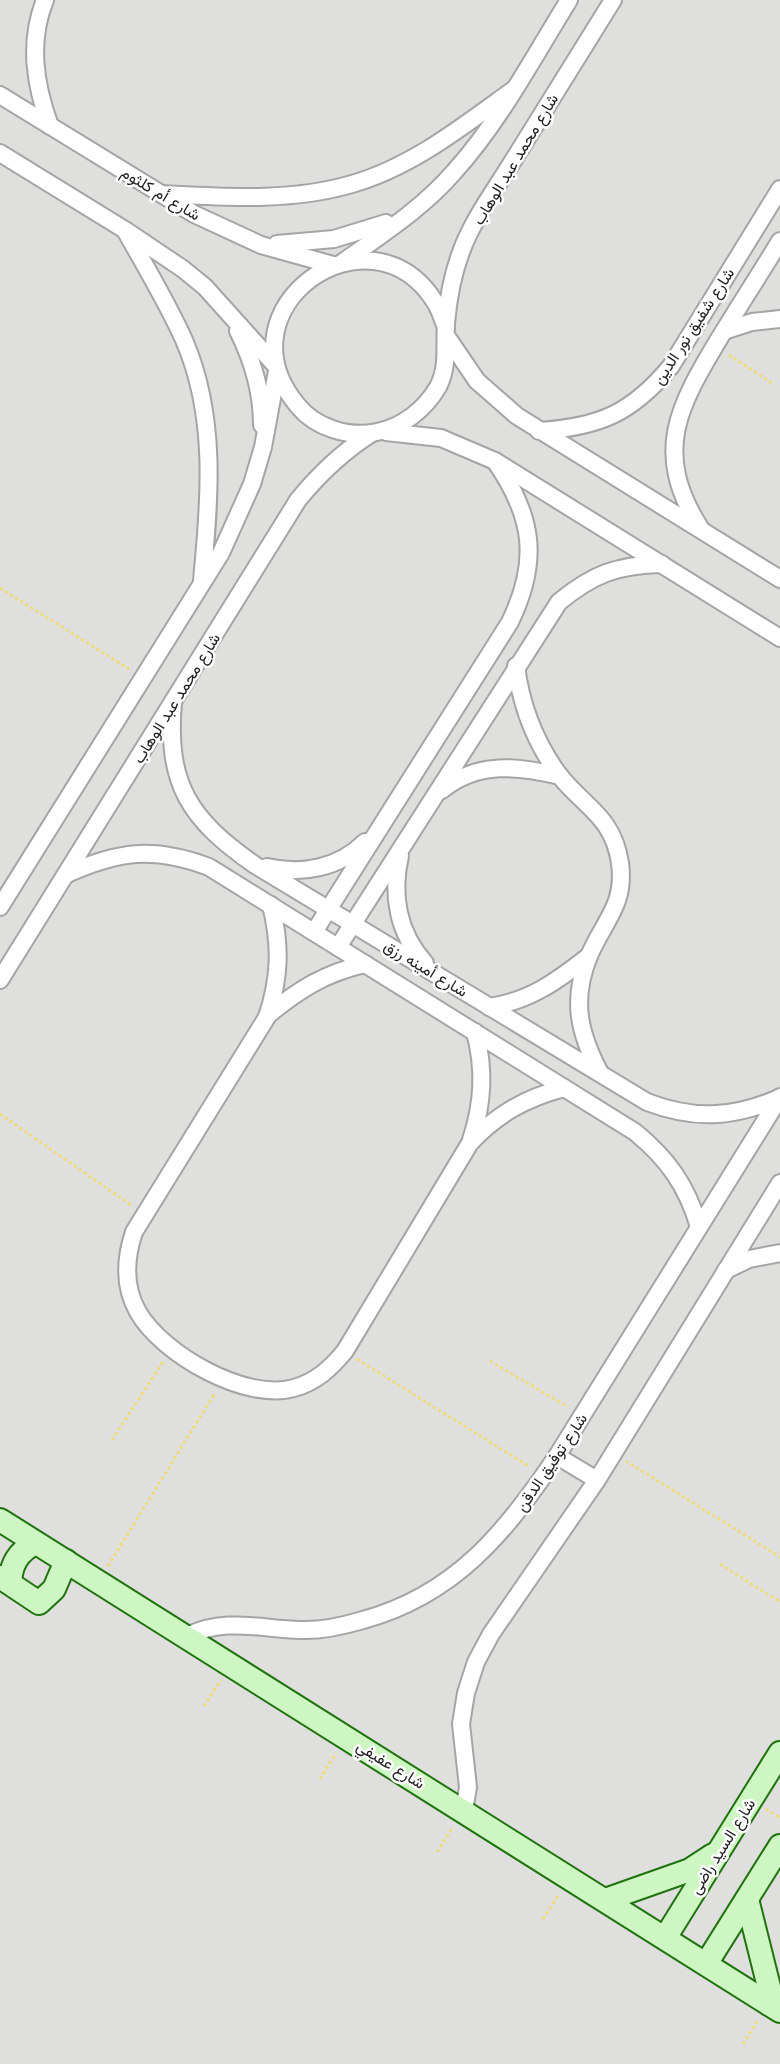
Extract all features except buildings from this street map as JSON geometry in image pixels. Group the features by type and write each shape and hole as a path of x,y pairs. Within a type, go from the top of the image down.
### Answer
{"street":[{"path":"45,0 35,40 35,69 40,98 50,126"},
{"path":"0,907 201,586 238,519 263,447 276,368 274,340 278,324 292,294 311,276 338,264 404,217 453,174 481,139 513,90 560,8 568,0"},
{"name":"شارع محمد عبد الوهاب","path":"446,332 449,288 461,250 503,176 613,0"},
{"path":"162,194 274,196 314,193 353,184 390,169 425,150 513,90"},
{"name":"شارع أم كلثوم","path":"0,95 202,218 261,245 338,264"},
{"path":"0,153 125,230 206,287 276,368 287,393 303,412 323,426 347,433 377,432 441,438 495,461 780,638"},
{"name":"شارع شفيق نور الدين","path":"539,431 571,429 601,422 628,408 651,389 671,366 780,189"},
{"path":"261,245 298,244 334,239 404,217"},
{"path":"125,230 184,341 198,381 207,423 210,465 209,510 201,586"},
{"name":"شارع شفيق نور الدين","path":"701,530 683,495 677,476 674,447 678,418 688,390 780,241"},
{"path":"338,264 370,261 396,268 419,282 436,303 446,332 477,381 496,400 539,431 780,579"},
{"path":"226,310 253,371 262,418 263,447"},
{"path":"724,331 752,322 780,319"},
{"path":"377,432 405,422 425,406 447,362 446,332"},
{"name":"شارع محمد عبد الوهاب","path":"0,980 298,500 336,459 377,432"},
{"path":"314,932 510,622 522,596 529,568 529,539 523,511 511,484 495,461"},
{"path":"338,947 559,602 581,584 606,571 634,565 662,564"},
{"path":"516,666 520,693 529,722 560,776 594,808 613,835 620,864 620,893 609,923 589,956 579,1000 579,1026 586,1046 601,1075"},
{"name":"شارع أمينه رزق","path":"173,702 170,737 176,771 189,803 210,831 255,865 647,1102 672,1112 699,1116 727,1115 754,1109 780,1097"},
{"path":"433,798 453,781 487,769 505,766 560,776"},
{"path":"255,865 282,871 311,870 338,862 360,847 379,829"},
{"path":"402,847 396,873 396,901 402,928 415,952 433,972"},
{"name":"شارع أمينه رزق","path":"65,875 93,862 122,854 152,852 181,857 209,867 635,1132 658,1150 676,1173 686,1190 699,1227"},
{"path":"271,905 278,933 280,961 276,989 267,1017 134,1232 128,1252 126,1272 130,1293 138,1311 150,1328 173,1348 224,1378 252,1389 273,1391 294,1388 314,1380 332,1367 345,1351 470,1143 482,1099 480,1054 475,1032"},
{"path":"489,1007 509,1004 546,989 589,956"},
{"path":"267,1017 314,981 339,970 365,964"},
{"path":"470,1143 503,1113 522,1102 564,1088"},
{"name":"شارع توفيق الدقن","path":"187,1636 224,1625 301,1630 341,1627 379,1616 416,1601 448,1581 478,1557 505,1528 544,1476 780,1097"},
{"path":"464,1811 468,1787 461,1724 466,1693 476,1662 491,1634 597,1480 780,1183"},
{"path":"726,1270 750,1259 780,1253"},
{"path":"557,1456 597,1480"},
{"name":"شارع عفيفي","path":"0,1520 231,1663 774,2007"},
{"path":"35,1543 19,1555 5,1580 39,1603 60,1580 66,1561"},
{"name":"شارع السيد راضى","path":"665,1938 780,1753"},
{"path":"706,1964 780,1846"},
{"path":"605,1900 690,1870 719,1851"},
{"path":"747,1899 774,2007"}],"path":[{"path":"715,345 772,383"},
{"path":"0,588 143,678"},
{"path":"0,1114 145,1215"},
{"path":"112,1440 173,1348"},
{"path":"345,1351 544,1476"},
{"path":"490,1360 582,1416"},
{"path":"99,1580 224,1378"},
{"path":"613,1453 780,1557"},
{"path":"720,1563 780,1602"},
{"path":"204,1706 231,1663"},
{"path":"320,1779 347,1737"},
{"path":"437,1852 464,1811"},
{"path":"543,1919 569,1877"},
{"path":"743,2044 774,2007"}],"shaded area":[{"path":"0,0 780,0 780,2064 0,2064"}]}
